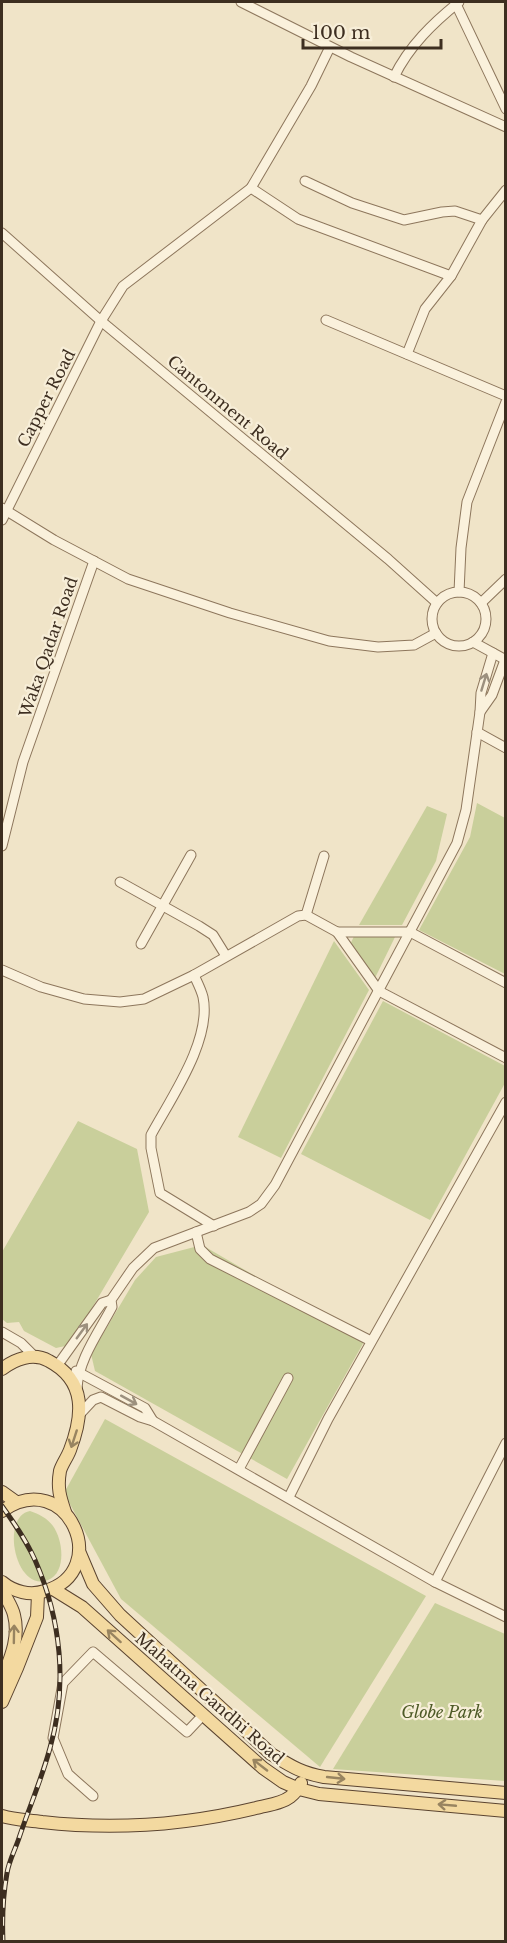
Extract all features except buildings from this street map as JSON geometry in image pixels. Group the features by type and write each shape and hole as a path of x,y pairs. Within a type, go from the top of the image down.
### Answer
{"main road":[{"path":"2,1369 12,1361 34,1356 48,1360 71,1380 77,1393 80,1414"},
{"name":"Mahatma Gandhi Road","path":"80,1414 69,1454 61,1468 58,1491 65,1512 74,1524 79,1537 79,1551 93,1584 120,1615 271,1754 305,1773 365,1781 506,1793"},
{"path":"2,1492 16,1502"},
{"path":"2,1510 16,1502 29,1499 42,1500 65,1512"},
{"path":"2,1582 22,1593 38,1594 53,1589 66,1580 75,1566 79,1551"},
{"path":"2,1589 14,1614 15,1638 13,1653 2,1680"},
{"name":"Mahatma Gandhi Road","path":"53,1589 82,1607 202,1715 263,1768 283,1782 298,1789 319,1794 506,1811"},
{"path":"2,1702 37,1617 38,1594"},
{"path":"2,1816 64,1824 133,1825 190,1821 278,1803 289,1798 298,1789 305,1773"}],"street":[{"path":"241,2 330,47 506,128"},
{"path":"394,77 402,61 422,35 457,2 506,109"},
{"path":"330,47 311,86 251,188 298,219 451,276"},
{"path":"305,181 352,203 404,220 455,211 482,220"},
{"name":"Capper Road","path":"3,513 101,321 123,286 251,188"},
{"path":"407,354 425,309 451,276 482,220 506,190"},
{"name":"Cantonment Road","path":"2,233 101,321 438,603"},
{"path":"326,320 506,396"},
{"path":"459,592 461,548 467,502 506,402"},
{"path":"3,513 128,579 230,613 329,641 378,647 414,645 436,633"},
{"name":"Waka Qadar Road","path":"2,846 23,762 94,561"},
{"path":"481,603 506,579"},
{"path":"459,592 475,597 481,603 486,615 481,635 473,642 463,645 453,645 443,640 436,633 432,623 433,611 438,603 446,595 459,592"},
{"path":"473,642 505,660 492,695 480,712"},
{"path":"153,1421 145,1408 80,1372 59,1368 102,1303 111,1300 133,1268 154,1248 249,1212 261,1204 275,1185 457,843 465,810 481,693 493,653"},
{"path":"477,732 506,748"},
{"path":"141,944 191,855"},
{"path":"306,915 324,856"},
{"path":"120,882 213,935 226,956"},
{"path":"2,970 41,987 84,999 120,1002 144,999 194,975 298,916 306,915 337,932 379,991 506,1058"},
{"path":"337,932 410,932 506,983"},
{"path":"194,975 203,997 203,1019 198,1047 151,1135 151,1148 160,1193 214,1226"},
{"path":"289,1497 328,1419 506,1102"},
{"path":"196,1232 200,1249 210,1259 371,1341"},
{"path":"77,1393 77,1379 84,1360 112,1307 111,1300"},
{"path":"2,1332 21,1343 34,1356"},
{"path":"239,1469 288,1378"},
{"path":"80,1414 93,1400 101,1397 140,1417 153,1421 435,1582 506,1617"},
{"path":"435,1582 506,1443"},
{"path":"93,1796 68,1774 53,1738 63,1683 93,1652 187,1732 202,1715"}],"green space":[{"path":"477,803 505,818 505,974 419,930 470,837"},
{"path":"427,806 447,814 436,861 402,925 359,925"},
{"path":"354,936 395,937 375,978 350,945"},
{"path":"334,941 369,990 281,1158 238,1137"},
{"path":"383,1001 505,1066 505,1083 430,1220 301,1154"},
{"path":"78,1121 137,1149 149,1212 70,1345 56,1348 24,1331 19,1322 7,1323 2,1319 2,1252"},
{"path":"202,1245 365,1340 287,1479 95,1371 91,1354 135,1280 156,1257"},
{"path":"105,1419 426,1596 320,1767 121,1599 64,1493"},
{"path":"30,1511 48,1521 59,1539 61,1563 54,1576 48,1580 37,1581 27,1575 15,1552 16,1526 21,1516"},
{"name":"Globe Park","path":"435,1603 505,1634 505,1781 333,1769"}],"railway":[{"path":"2,1506 28,1546 44,1582 56,1629 60,1676 56,1724 50,1748 8,1869 3,1907 3,1942"}]}
